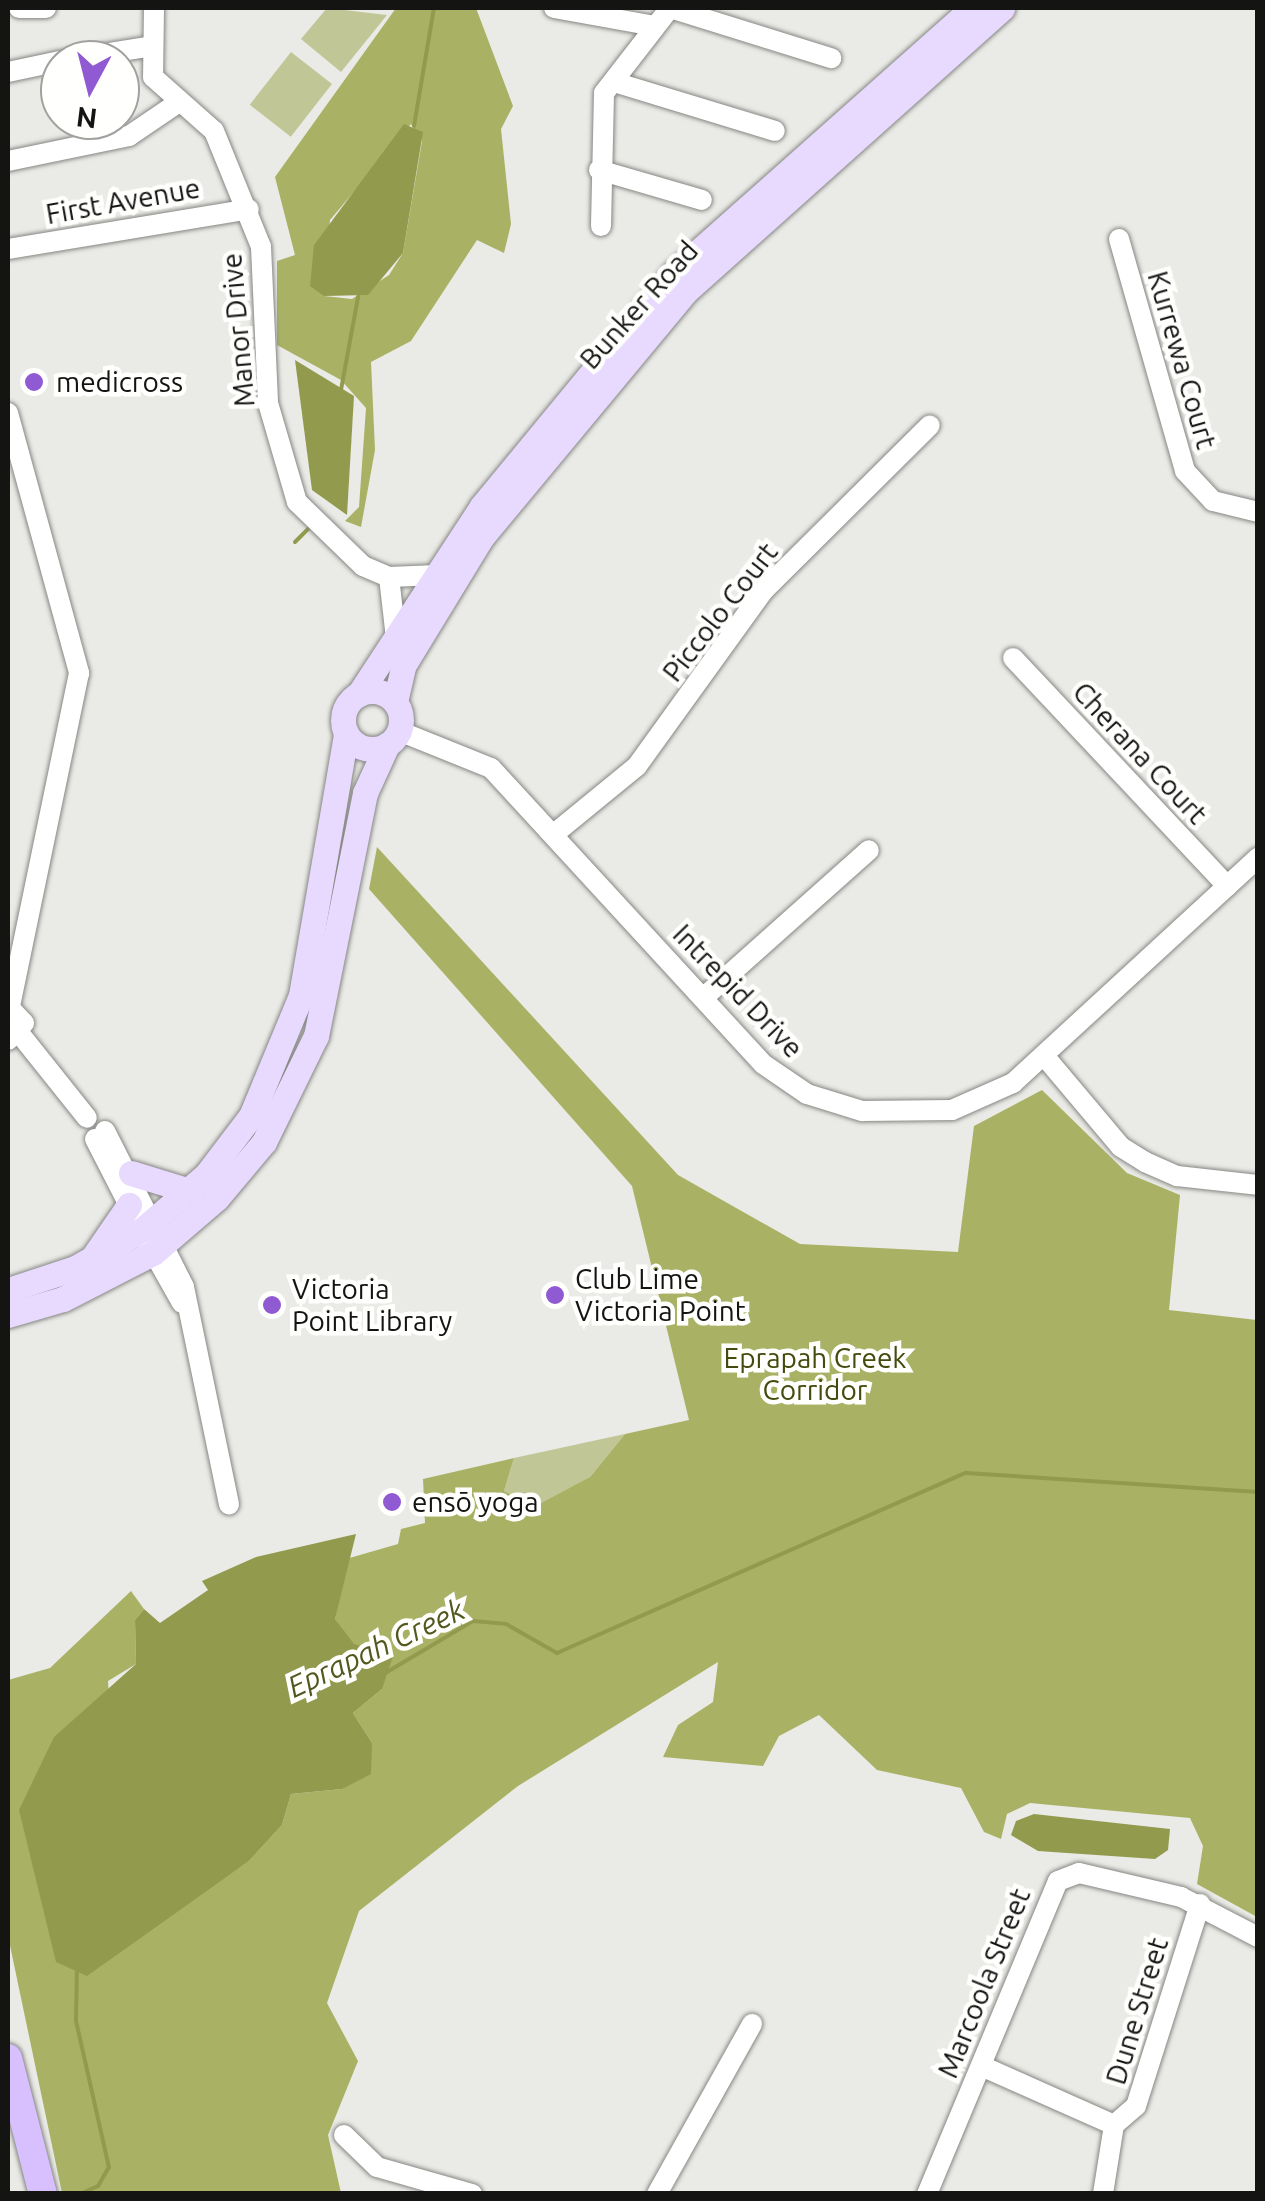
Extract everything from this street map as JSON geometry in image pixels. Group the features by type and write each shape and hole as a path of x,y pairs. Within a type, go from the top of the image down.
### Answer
{"highway":[{"path":"8,2058 43,2194"}],"main road":[{"name":"Bunker Road","path":"359,694 437,574 680,282 973,8"},
{"name":"Bunker Road","path":"396,702 403,666 481,538 680,282 1002,8"},
{"path":"8,1290 154,1237 251,1116 290,1034 345,776 344,710 359,694 396,702 393,738 364,793 324,1007 290,1098 240,1172 84,1290 8,1315"},
{"path":"346,734 360,746 393,738"},
{"path":"131,1173 190,1191"},
{"path":"92,1260 129,1205"}],"street":[{"path":"19,8 46,8"},
{"path":"140,48 146,47 153,8"},
{"path":"554,8 655,26"},
{"path":"601,226 598,123 614,82 670,8 830,58"},
{"name":"Manor Drive","path":"146,47 152,78 176,104 214,132 249,209 260,246 268,403 314,525 389,577"},
{"path":"8,72 40,65"},
{"path":"614,82 774,131"},
{"path":"8,161 129,136 176,104"},
{"path":"599,170 702,200"},
{"name":"First Avenue","path":"8,249 249,209"},
{"name":"Kurrewa Court","path":"1118,239 1186,470 1214,501 1258,512"},
{"path":"8,413 79,673 8,1006 22,1017 14,1037 87,1118 102,1118 100,1134 129,1205 154,1237"},
{"name":"Piccolo Court","path":"554,834 637,766 763,592 930,425"},
{"path":"396,640 389,577 437,574"},
{"name":"Cherana Court","path":"1013,658 1228,886"},
{"name":"Intrepid Drive","path":"393,738 490,768 784,1081 862,1111 924,1116 979,1103 1046,1058 1258,858"},
{"path":"703,998 869,850"},
{"path":"1046,1058 1120,1147 1177,1176 1258,1185"},
{"path":"100,1134 131,1173 186,1308 229,1504"},
{"name":"Marcoola Street","path":"928,2194 986,2068 1058,1880 1079,1873 1200,1904 1258,1936"},
{"name":"Dune Street","path":"1114,2125 1136,2106 1200,1904"},
{"path":"658,2194 752,2024"},
{"path":"986,2068 1114,2125 1102,2194"},
{"path":"344,2135 377,2167 472,2194"}],"shaded area":[{"path":"327,8 387,15 341,72 301,39"},
{"path":"291,52 332,84 291,137 250,105"},
{"path":"404,124 423,132 403,253 368,295 324,296 310,286 314,245"},
{"path":"295,360 354,396 347,515 312,490"},
{"path":"625,1434 590,1477 552,1500 536,1506 504,1491 514,1458"},
{"path":"356,1534 335,1619 354,1644 393,1656 382,1689 353,1713 372,1743 371,1774 342,1789 291,1794 282,1825 249,1861 87,1976 56,1962 19,1810 54,1737 136,1664 135,1620 144,1609 160,1623 208,1590 202,1581 256,1557"},
{"path":"1034,1814 1170,1829 1168,1850 1155,1859 1038,1851 1011,1835 1016,1821"}],"green space":[{"path":"396,8 476,8 513,106 501,129 511,224 504,253 477,240 411,341 371,362 375,450 361,527 345,521 359,507 366,408 341,380 277,345 277,261 295,255 275,177","holes":["411,124 422,141 403,253 389,275 352,299 324,296 330,220"]},
{"name":"Eprapah Creek Corridor","path":"377,847 678,1175 800,1244 958,1252 974,1126 1042,1090 1127,1173 1180,1195 1169,1310 1257,1320 1257,1917 1197,1884 1203,1846 1190,1818 1030,1803 1007,1814 1001,1839 984,1832 961,1788 877,1770 819,1715 779,1736 763,1766 663,1757 678,1725 713,1702 718,1662 518,1786 359,1911 327,2003 358,2061 328,2135 341,2193 62,2193 8,1936 8,1680 50,1668 131,1591 144,1609 135,1620 136,1664 108,1681 126,1946 249,1861 282,1825 291,1794 342,1789 372,1743 353,1713 382,1689 335,1619 346,1559 398,1544 401,1529 425,1523 423,1479 514,1458 504,1491 536,1506 590,1477 625,1434 689,1420 632,1186 369,889"}],"waterway":[{"path":"414,126 434,8"},
{"path":"341,390 358,297"},
{"path":"295,542 313,524"},
{"name":"Eprapah Creek","path":"382,1675 473,1621 506,1624 557,1653 966,1473 1258,1492"},
{"name":"Eprapah Creek","path":"77,1967 76,2021 109,2167 98,2186 80,2194"}],"place":[{"name":"medicross","path":"34,382"},
{"name":"Club Lime Victoria Point","path":"555,1295"},
{"name":"Victoria Point Library","path":"272,1305"},
{"name":"ensō yoga","path":"392,1502"}]}
